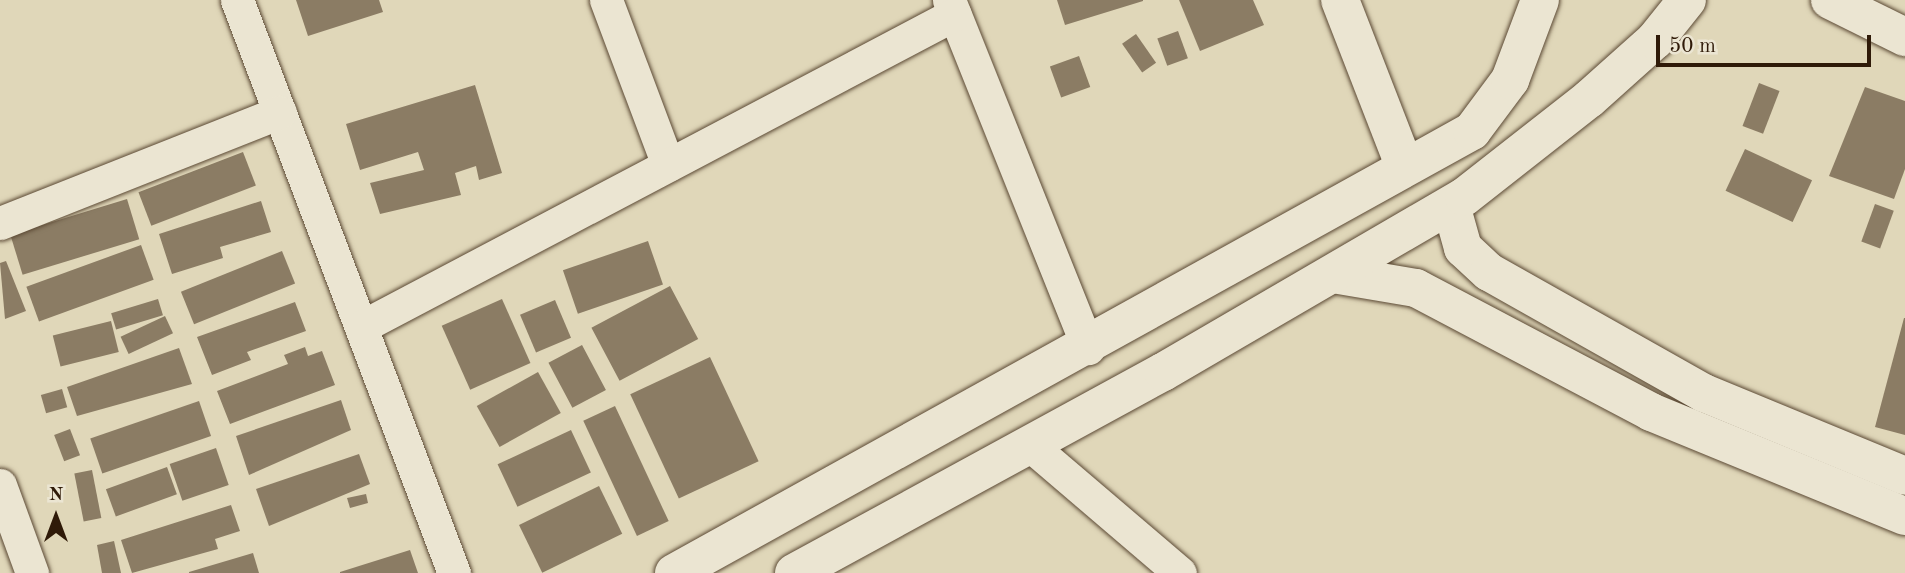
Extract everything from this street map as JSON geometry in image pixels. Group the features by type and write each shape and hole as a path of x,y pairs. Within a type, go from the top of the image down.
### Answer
{"main road":[{"path":"1340,0 1404,165"},
{"path":"674,573 1088,348 1404,165 1472,131 1510,79 1540,0"},
{"path":"794,573 1030,445 1451,205 1589,99 1655,40 1688,0"},
{"path":"1830,0 1905,37"},
{"path":"1451,205 1463,248 1489,272 1704,393 1905,476"},
{"path":"1332,274 1416,288 1651,412 1905,516"}],"street":[{"path":"237,0 454,573"},
{"path":"606,0 668,165"},
{"path":"361,327 668,165 952,7 1088,348"},
{"path":"0,222 280,112"},
{"path":"1030,445 1180,573"},
{"path":"0,485 32,573"}],"building":[{"path":"296,0 379,0 383,12 308,36"},
{"path":"1057,0 1143,0 1143,1 1065,25"},
{"path":"1179,0 1253,0 1264,25 1200,51"},
{"path":"1178,31 1188,58 1167,66 1157,39"},
{"path":"1136,34 1156,63 1142,72 1122,44"},
{"path":"1079,56 1090,87 1061,98 1050,67"},
{"path":"1759,83 1780,91 1763,134 1743,126"},
{"path":"475,85 502,173 479,180 476,166 455,173 461,195 380,214 370,183 424,170 418,152 360,170 346,124"},
{"path":"1865,87 1905,101 1905,169 1894,199 1829,176"},
{"path":"1745,149 1812,180 1793,222 1726,191"},
{"path":"243,152 256,186 151,226 138,192"},
{"path":"127,199 139,239 23,275 10,235"},
{"path":"261,201 271,232 220,247 223,258 172,274 159,234"},
{"path":"1875,204 1894,211 1880,248 1861,242"},
{"path":"648,241 663,284 578,314 563,270"},
{"path":"141,245 154,280 39,321 26,287"},
{"path":"282,251 295,283 194,324 181,292"},
{"path":"6,261 26,311 5,319 0,263"},
{"path":"670,286 698,339 620,381 591,328"},
{"path":"158,299 163,315 116,330 111,313"},
{"path":"502,299 530,363 470,390 442,326"},
{"path":"555,300 571,338 536,353 520,315"},
{"path":"295,302 306,331 247,352 251,360 212,375 197,337"},
{"path":"165,316 173,333 129,354 121,337"},
{"path":"1905,318 1905,435 1875,427"},
{"path":"111,321 119,352 61,367 53,336"},
{"path":"582,345 606,390 572,408 548,363"},
{"path":"305,347 308,356 322,351 335,385 230,424 217,391 288,364 284,355"},
{"path":"179,348 192,384 77,416 67,387"},
{"path":"710,357 759,461 679,498 630,394"},
{"path":"538,372 561,413 500,447 477,406"},
{"path":"62,389 67,407 46,413 41,395"},
{"path":"341,400 351,430 249,475 236,436"},
{"path":"199,401 211,436 102,473 90,438"},
{"path":"615,406 669,521 637,536 583,421"},
{"path":"70,429 80,455 64,461 54,435"},
{"path":"571,430 591,473 517,507 498,464"},
{"path":"216,448 229,485 182,501 170,464"},
{"path":"359,454 370,484 269,526 256,489"},
{"path":"167,467 177,494 116,516 106,489"},
{"path":"92,470 101,518 84,522 74,473"},
{"path":"599,486 622,534 542,573 519,525"},
{"path":"366,494 368,503 350,508 347,498"},
{"path":"231,505 240,531 215,539 218,549 132,573 121,540"},
{"path":"114,541 121,573 102,573 97,545"},
{"path":"410,550 418,573 340,573 340,572"},
{"path":"253,553 259,573 189,573 189,572"}]}
